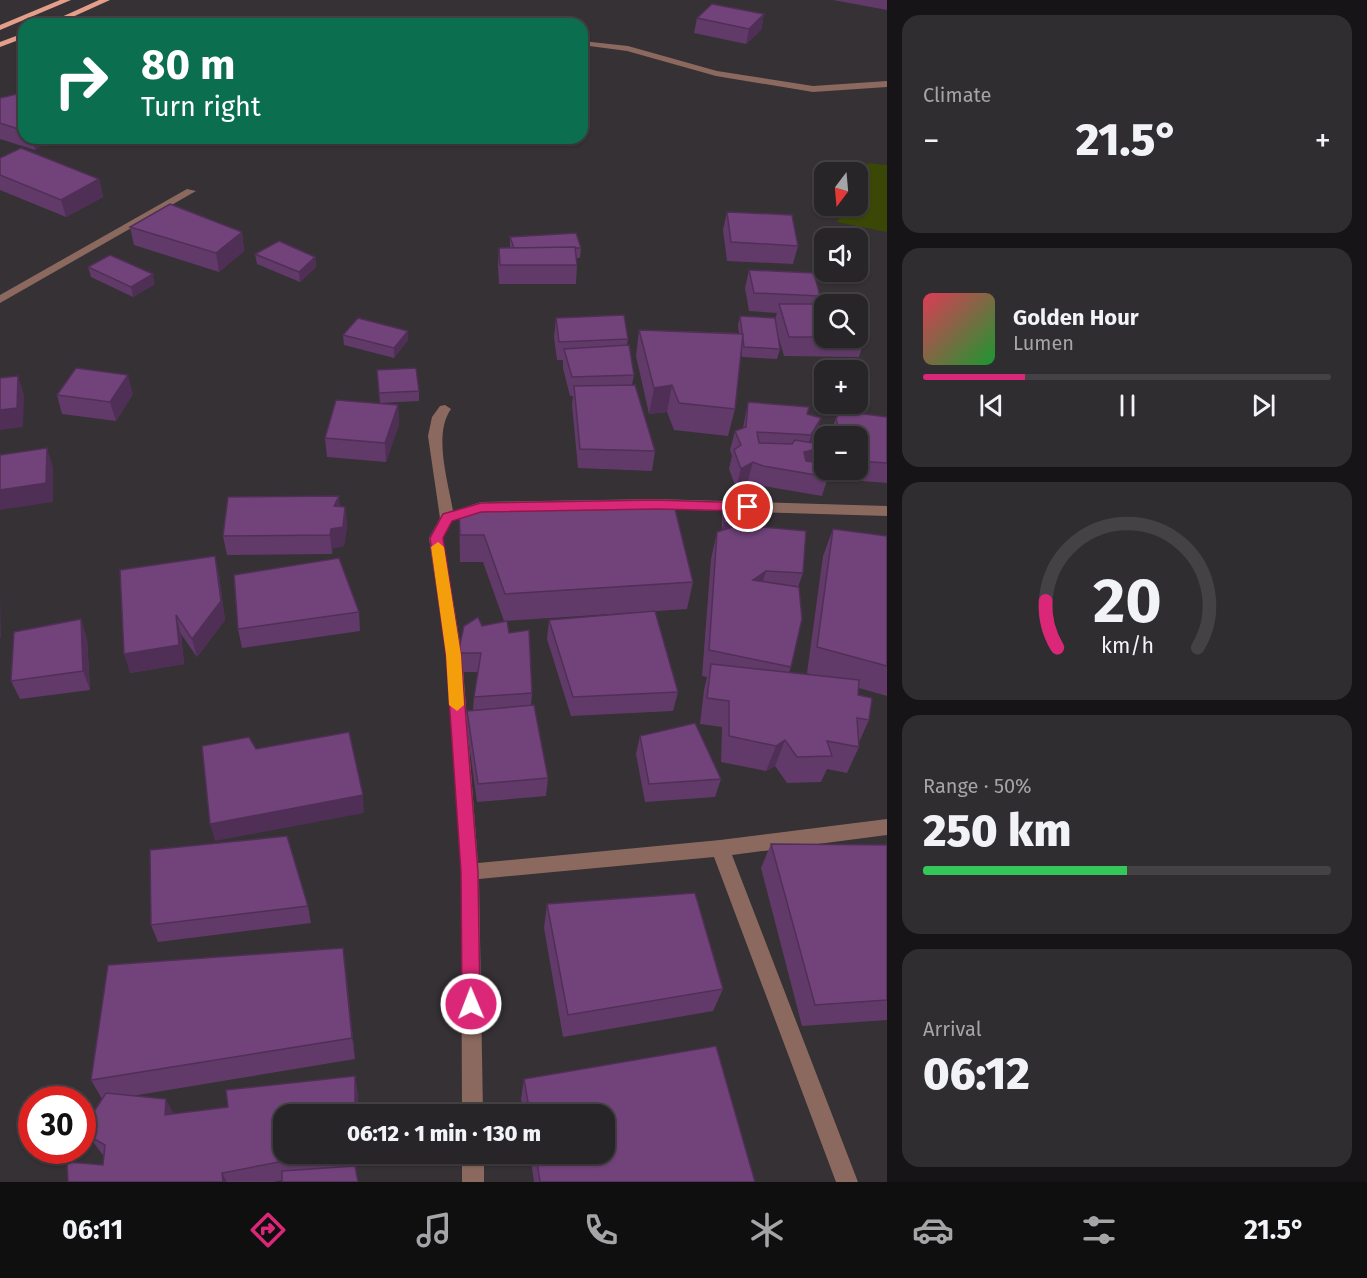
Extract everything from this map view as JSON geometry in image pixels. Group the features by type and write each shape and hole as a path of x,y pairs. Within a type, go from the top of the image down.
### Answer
{"main road":[{"path":"24,18 67,0"},
{"path":"64,18 106,0"},
{"path":"0,28 18,20"},
{"path":"0,45 18,38"}],"street":[{"path":"588,44 628,49 716,73 813,89 887,84"},
{"path":"0,300 191,191"},
{"path":"445,409 438,417 435,436 447,518 436,538 454,655 470,872 472,1104"},
{"path":"447,518 481,507 656,504 887,511"},
{"path":"470,872 720,848 887,826"},
{"path":"720,848 847,1182"},
{"path":"473,1164 473,1182"}],"green space":[{"path":"868,163 887,165 887,232 837,222 840,216 868,216"}],"building":[{"path":"712,4 764,14 749,29 697,18"},
{"path":"18,94 18,129 0,123 0,98"},
{"path":"21,148 99,179 61,200 0,175 0,158"},
{"path":"170,204 242,232 216,253 130,227"},
{"path":"727,212 792,215 798,246 731,242"},
{"path":"576,233 581,248 514,248 510,237"},
{"path":"279,241 315,257 299,272 255,254"},
{"path":"575,247 577,265 500,265 499,248"},
{"path":"110,255 153,274 131,287 88,267"},
{"path":"749,270 814,273 814,282 816,282 819,294 814,296 754,293"},
{"path":"779,304 814,304 814,337 789,337"},
{"path":"624,315 628,339 559,342 556,318"},
{"path":"740,316 775,318 780,349 744,347"},
{"path":"358,318 408,331 394,348 343,335"},
{"path":"639,330 743,334 735,409 679,403 672,385 654,388"},
{"path":"629,345 634,375 572,377 564,349"},
{"path":"76,368 128,375 110,402 57,395"},
{"path":"416,368 419,391 379,393 377,370"},
{"path":"18,376 17,408 0,410 0,378"},
{"path":"635,385 655,451 580,449 574,386"},
{"path":"336,400 398,405 385,443 325,438"},
{"path":"748,402 809,407 807,414 821,418 814,426 811,435 757,432 759,443 792,444 795,440 814,443 814,450 804,452 806,461 814,462 814,475 763,466 753,462 741,469 734,450 741,445 735,431 746,427"},
{"path":"839,414 887,417 887,463 868,462 868,426 838,426 836,418"},
{"path":"47,448 46,483 0,490 0,455"},
{"path":"339,496 334,506 345,507 343,527 331,529 330,535 223,536 228,497"},
{"path":"724,505 765,517 766,527 745,526 740,521 724,523"},
{"path":"675,509 693,582 505,594 484,535 460,535 459,510"},
{"path":"739,525 806,531 803,573 766,571 753,580 799,587 802,619 791,667 709,650 717,532"},
{"path":"833,529 887,536 887,666 817,647"},
{"path":"215,556 221,601 192,639 176,615 179,645 124,654 120,570"},
{"path":"339,558 359,612 238,629 234,575"},
{"path":"655,611 678,692 573,697 549,620"},
{"path":"478,617 482,626 507,621 509,633 529,630 532,693 474,697 481,653 458,653 464,626"},
{"path":"81,619 83,671 11,681 14,632"},
{"path":"711,664 859,680 858,695 872,698 869,720 857,718 859,747 827,741 832,756 797,757 785,740 776,746 729,736 729,701 707,698"},
{"path":"534,705 548,778 478,784 467,711"},
{"path":"695,723 721,779 649,784 640,736"},
{"path":"349,732 363,795 210,824 202,746 249,737 256,749"},
{"path":"287,836 308,906 151,925 150,850"},
{"path":"771,844 887,845 887,1000 815,1005"},
{"path":"695,893 723,989 568,1015 547,904"},
{"path":"343,948 352,1038 91,1080 108,965"},
{"path":"716,1046 755,1182 540,1182 537,1164 615,1164 615,1104 528,1104 524,1079"},
{"path":"355,1076 355,1104 273,1104 273,1163 222,1173 223,1182 68,1182 67,1164 103,1165 105,1145 96,1140 96,1108 106,1093 166,1099 165,1115 228,1107 226,1090"},
{"path":"355,1166 358,1182 282,1182 282,1171"}],"slow traffic":[{"path":"438,547 454,655 457,705"}],"route":[{"path":"471,1004 470,872 454,655 436,538 447,518 481,507 656,504 748,507"}]}
